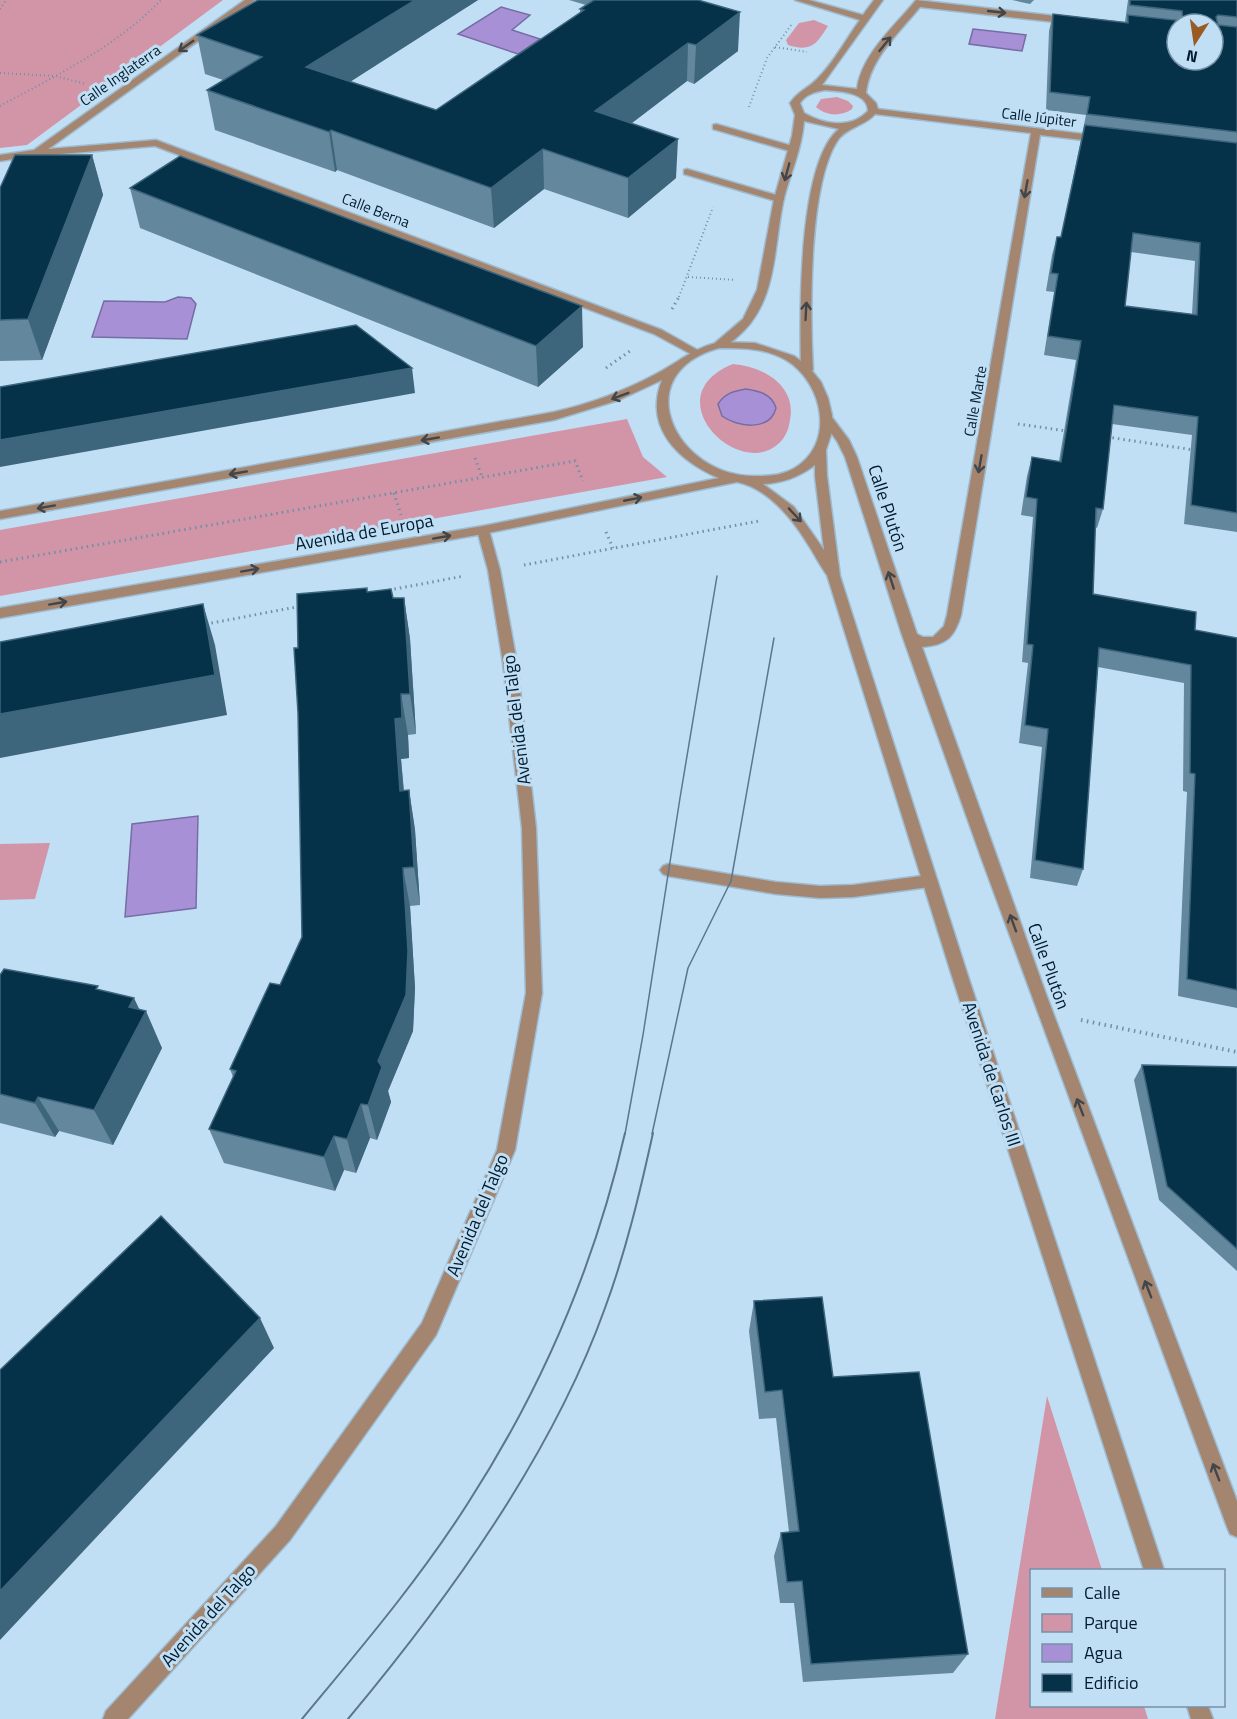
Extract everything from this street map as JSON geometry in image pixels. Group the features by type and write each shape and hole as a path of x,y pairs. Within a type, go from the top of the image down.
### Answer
{"street":[{"name":"Calle Inglaterra","path":"0,158 36,153 251,0"},
{"path":"799,0 864,18"},
{"path":"813,89 838,88 861,94 873,105 873,111 862,121 834,126 817,123 800,115 796,109 798,98 813,89 826,77 864,18 879,0"},
{"path":"861,94 863,78 869,64 919,2 1085,22"},
{"name":"Calle Júpiter","path":"873,111 1107,140"},
{"path":"0,515 554,416 588,408 645,386 672,370 695,352 719,345 744,326 758,301 765,282 780,199 800,115"},
{"path":"807,370 806,327 812,228 820,173 834,137 852,124"},
{"path":"716,127 793,149"},
{"name":"Calle Marte","path":"909,635 921,642 929,643 942,638 950,628 1036,131"},
{"name":"Calle Berna","path":"36,153 156,143 658,332 695,352"},
{"path":"687,172 780,199"},
{"path":"672,370 662,406 663,423 669,435 692,460 733,479 748,481 777,479 792,475 813,462 821,451 827,431 827,419 826,406 807,370 791,358 765,347 719,345"},
{"name":"Calle Plutón","path":"827,419 843,440 851,457 909,635 1045,1013 1237,1527"},
{"name":"Avenida de Carlos III","path":"821,451 821,476 834,576 929,881 1154,1569"},
{"name":"Avenida de Europa","path":"0,613 483,530 733,479"},
{"name":"Avenida de Carlos III","path":"748,481 766,490 800,519 834,576"},
{"name":"Avenida del Talgo","path":"114,1719 283,1533 429,1329 506,1150 534,993 529,828 510,663 494,570 483,530"},
{"path":"668,870 785,890 821,892 852,891 929,881"}],"path":[{"path":"0,9 6,0"},
{"path":"0,106 83,61 140,22 161,0"},
{"path":"739,134 767,58 798,16 817,5"},
{"path":"0,73 55,76 80,81 116,96"},
{"path":"602,371 658,332 684,288 722,182"},
{"path":"987,419 1078,433"},
{"path":"1101,436 1203,451"},
{"path":"0,562 575,461 613,548"},
{"path":"388,590 749,522"},
{"path":"200,626 306,605"},
{"path":"1045,1013 1237,1052"}],"green space":[{"path":"0,0 223,0 27,145 0,148"},
{"path":"814,20 828,26 816,42 802,48 788,45 786,40 799,23"},
{"path":"837,97 848,101 853,106 852,109 834,114 816,107 821,99"},
{"path":"733,364 766,373 775,380 783,387 791,408 788,428 782,440 765,451 746,452 728,445 712,432 702,415 701,396 710,379","holes":["755,391 770,397 747,425 728,420"]},
{"path":"627,419 643,457 667,477 0,596 0,530"},
{"path":"50,843 35,899 0,900 0,844"},
{"path":"1047,1396 1102,1569 1030,1569 1030,1707 1144,1707 1148,1719 995,1719"}],"water":[{"path":"501,7 530,15 512,30 540,39 518,54 458,34"},
{"path":"973,29 1026,35 1022,51 969,44"},
{"path":"178,297 191,298 196,304 187,339 92,337 104,301 165,302"},
{"path":"746,389 764,394 774,403 776,408 773,416 767,421 744,425 722,416 718,404 721,400 730,393"},
{"path":"198,816 196,908 125,917 132,824"}],"building":[{"path":"258,0 415,0 306,67 436,110 584,10 580,9 594,0 698,0 740,12 696,45 688,43 595,111 678,139 628,178 543,149 491,188 331,130 329,132 207,90 262,57 197,35"},
{"path":"1130,0 1237,0 1237,17 1225,16 1225,12 1182,11 1130,5"},
{"path":"1053,14 1128,23 1128,15 1165,19 1165,72 1225,72 1225,26 1237,27 1237,132 1087,114 1090,97 1050,92"},
{"path":"1085,125 1237,143 1237,513 1191,505 1198,417 1114,405 1103,509 1096,508 1093,594 1196,612 1195,630 1237,638 1237,990 1187,979 1195,774 1190,773 1191,665 1099,648 1083,869 1035,860 1048,729 1025,725 1033,645 1027,644 1037,499 1026,497 1032,457 1061,462 1081,341 1048,336 1058,274 1051,273 1057,237 1061,237","holes":["1133,233 1200,243 1197,315 1125,306"]},
{"path":"15,155 92,155 28,319 0,320 0,188"},
{"path":"180,156 582,306 536,346 130,188"},
{"path":"356,325 412,368 0,440 0,387"},
{"path":"367,588 367,592 391,589 393,598 404,598 410,694 401,694 402,718 395,719 400,791 409,790 414,867 403,868 408,951 406,995 378,1061 382,1067 368,1105 361,1104 347,1139 334,1136 324,1157 209,1129 236,1071 230,1069 270,983 280,985 302,937 298,713 294,648 298,648 297,594"},
{"path":"203,604 215,675 0,714 0,642"},
{"path":"4,969 98,986 96,989 134,998 129,1007 146,1011 94,1110 38,1097 35,1103 0,1094 0,975"},
{"path":"1142,1065 1237,1067 1237,1249 1167,1186"},
{"path":"161,1216 260,1318 0,1591 0,1370"},
{"path":"822,1297 833,1377 919,1372 968,1654 811,1664 802,1581 787,1582 781,1533 799,1531 782,1390 765,1392 754,1301"}],"tram line":[{"path":"625,1134 717,576"},
{"path":"652,1134 688,968 731,881 774,638"},
{"path":"302,1719 430,1559 468,1503 519,1416 563,1325 581,1278 613,1182 625,1133"},
{"path":"348,1719 386,1673 459,1575 494,1524 557,1418 583,1363 613,1287 653,1133"}]}
